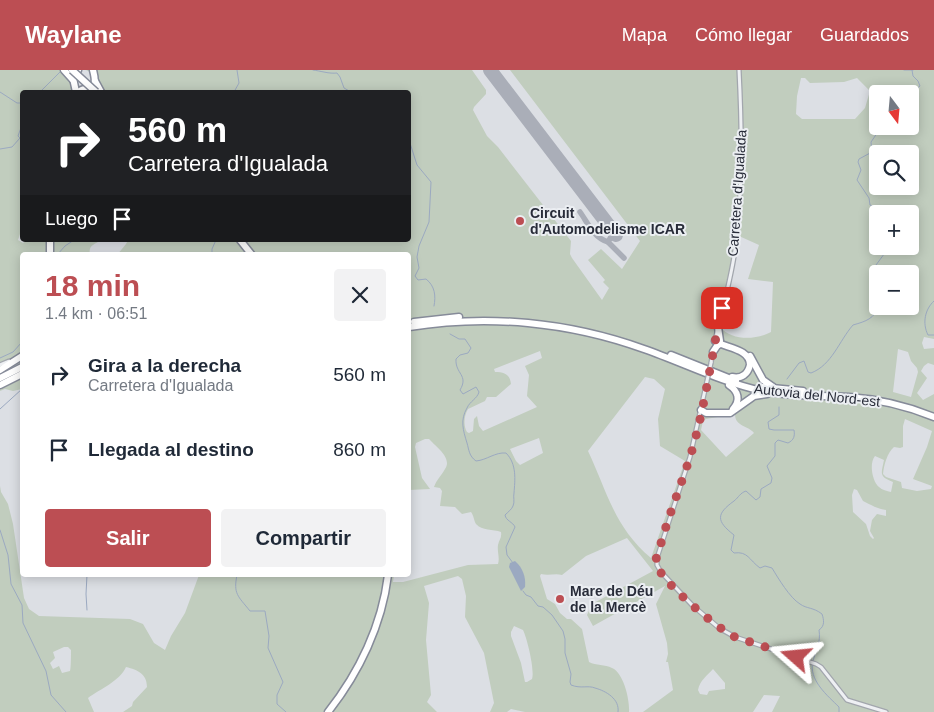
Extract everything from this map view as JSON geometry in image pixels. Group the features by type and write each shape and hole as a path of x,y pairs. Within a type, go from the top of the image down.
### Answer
{"highway":[{"path":"64,70 80,89"},
{"path":"72,70 94,90"},
{"path":"78,70 74,74 80,89"},
{"path":"92,71 99,90"},
{"path":"80,89 92,87 95,81"},
{"path":"242,242 250,252"},
{"name":"Autovia del Nord-est","path":"411,322 446,318 488,317 562,323 624,338 709,366 736,381 763,387 850,393 890,400 934,413"},
{"name":"Autovia del Nord-est","path":"411,327 480,320 514,321 556,326 592,333 630,344 719,380 769,392 849,397 888,402 934,417"},
{"path":"712,352 718,342 718,327"},
{"path":"709,366 735,378 742,377 748,372 750,364 743,353 718,342"},
{"path":"718,342 746,353 753,361 763,380 767,384 782,389"},
{"path":"0,372 20,357"},
{"path":"0,372 19,369"},
{"path":"0,378 19,369"},
{"path":"0,385 19,369"},
{"path":"719,380 735,389 738,395 736,406 723,413"},
{"path":"699,419 706,410 723,413 735,411 754,396 764,394 797,397 813,396"},
{"path":"328,712 356,672 372,637 382,608 388,577"}],"street":[{"name":"Carretera d'Igualada","path":"718,327 735,253 742,151 739,70"},
{"path":"706,410 707,381 712,352"},
{"path":"0,365 10,361 20,354"},
{"path":"699,419 690,457 656,558 658,568 700,613 726,632 735,637 813,663 821,667 847,700 886,712"}],"green space":[{"path":"0,70 83,70 76,77 76,83 81,88 93,83 92,73 86,70 472,70 486,90 486,94 473,110 487,136 498,147 571,241 570,254 572,258 602,300 609,288 603,282 605,280 588,260 601,249 622,269 640,241 510,70 934,70 934,339 924,337 922,343 924,349 934,348 934,365 928,363 924,366 921,371 927,378 917,393 923,400 934,394 934,712 772,712 780,696 764,695 753,712 643,712 673,690 668,662 666,662 668,654 667,643 656,604 665,586 593,626 587,615 592,604 653,571 627,538 586,556 562,575 541,574 540,576 547,599 555,604 560,613 567,619 571,619 582,629 589,662 609,667 620,675 627,695 629,712 525,712 511,709 507,712 490,712 494,703 484,653 465,617 466,596 462,579 458,576 424,586 429,603 426,640 431,695 427,702 437,712 123,712 132,706 133,702 147,687 144,676 141,673 126,667 115,681 88,698 94,712 0,712 0,486 1,492 8,504 13,524 20,577 24,598 29,609 39,616 130,619 143,624 154,643 165,650 185,613 198,577 394,577 393,582 403,582 468,565 498,564 498,545 501,532 478,526 471,512 462,514 455,507 440,506 442,491 440,488 434,487 447,465 447,461 442,452 429,439 416,443 415,447 422,478 430,489 411,490 411,252 119,252 127,242 411,242 411,90 20,90 20,234 18,240 23,243 98,242 91,247 90,252 20,252 20,389 13,391 5,389 0,391","holes":["801,78 805,78 810,83 844,82 857,78 869,90 869,85 919,85 919,135 869,135 869,94 865,108 855,119 802,119 796,114","739,236 759,245 748,279 773,282 771,332 758,337 744,338 731,335 720,327","898,349 908,352 918,372 911,397 893,392","540,351 542,358 525,366 529,375 527,396 537,407 483,431 479,426 477,416 474,419 473,431 469,433 467,432 464,420 468,409 485,401 487,397 496,397 511,384 508,376 504,373 495,372 494,369","645,377 654,379 665,389 658,419 660,446 685,461 651,558 638,546 620,521 588,451","735,414 739,424 754,433 726,457 701,430 703,421","905,419 932,431 913,479 932,486 931,489 917,491 902,488 901,482 886,477 883,474 889,452 894,447 903,447","539,438 543,453 520,465 510,449","875,456 884,460 882,474 893,482 891,492 883,490 875,481 872,472","854,489 857,490 863,501 886,510 886,516 877,514 872,520 870,531 873,539 866,524 853,512 852,495","514,626 523,630 532,662 533,675 532,679 527,682 525,682 511,632","64,647 68,647 71,650 70,671 62,673 59,666 53,669 50,663 55,658 53,652","713,669 725,683 725,689 709,691 707,695 700,694 698,690 702,681"]}],"water":[{"path":"515,561 522,570 525,580 525,587 521,591 509,567 510,563"}],"waterway":[{"path":"235,90 239,83 237,70"},
{"path":"313,70 337,73 344,88 348,90"},
{"path":"904,70 913,70"},
{"path":"912,70 919,87"},
{"path":"42,90 61,71"},
{"path":"0,92 20,103"},
{"path":"20,130 18,136 20,138"},
{"path":"870,205 869,198 857,180 861,170 858,162 859,159 872,152 871,142 876,135"},
{"path":"0,149 12,147 20,138"},
{"path":"411,146 417,165 431,182 429,222 419,246 417,257 419,268 415,276 418,280 426,279 433,288 435,295 434,306"},
{"path":"60,252 71,242"},
{"path":"212,252 215,242"},
{"path":"876,265 883,255"},
{"path":"934,301 928,308 925,316 925,326 928,335 934,335"},
{"path":"787,379 799,363 804,361 808,372 811,373 818,369 830,359 853,325 869,319 874,315"},
{"path":"450,334 459,339 465,339 471,348 468,353 460,355 456,359 457,368 463,381 460,390 463,394 476,387 479,392 468,406 463,421 464,434 471,455 476,461 506,453 514,467 514,504 505,515 515,527 506,547 507,555 513,563"},
{"path":"0,358 13,352 20,344"},
{"path":"0,409 20,391"},
{"path":"779,407 779,415 768,422 769,429 794,430 794,434 793,439 788,443 778,440 775,443 775,456 767,466 772,478 771,483 761,489 760,497 756,500 746,491 742,493 724,510 720,518 724,526 734,535 731,550 734,553 742,553 760,568 765,566 772,568 796,601 822,614 824,623 819,630 819,642 812,668 813,675 820,687 839,707 839,712"},
{"path":"0,530 8,555 11,584 22,605 23,623 46,671 51,695 66,712"},
{"path":"87,577 87,610"},
{"path":"237,577 236,591 242,602 250,611 265,611 269,636 268,648 283,682 277,695 277,704 286,712"},
{"path":"523,591 538,606 543,607 552,615 563,631 565,653 571,674 571,685 592,687 608,693 615,699 618,712"}],"taxiway":[{"path":"580,212 598,237 608,242"},
{"path":"614,232 608,242 624,258"}],"runway":[{"path":"490,70 616,235"}],"place":[{"name":"Circuit d'Automodelisme ICAR","path":"520,221"},
{"name":"Mare de Déu de la Mercè","path":"560,599"}],"route":[{"path":"722,308 696,436 656,561 660,572 692,605 726,632 735,637 796,657"}]}
